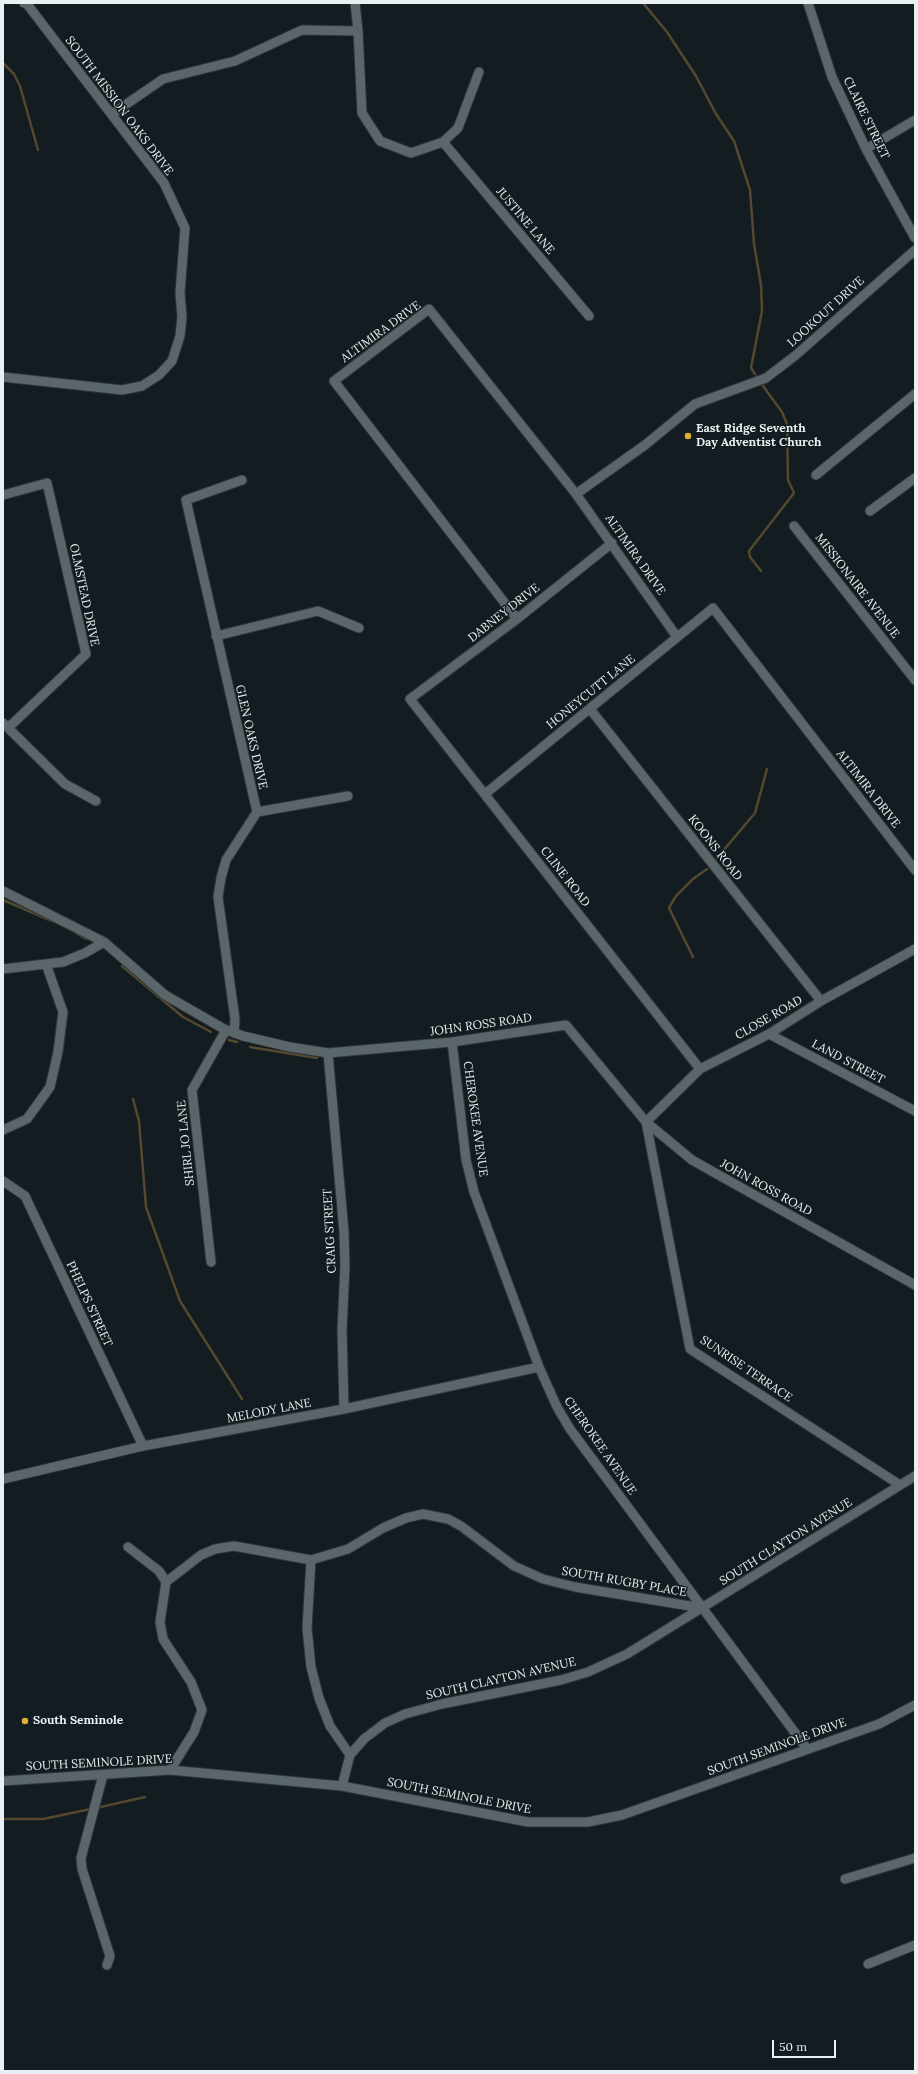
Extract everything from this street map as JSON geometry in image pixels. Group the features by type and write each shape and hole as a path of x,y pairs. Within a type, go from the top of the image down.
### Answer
{"street":[{"name":"SOUTH MISSION OAKS DRIVE","path":"3,377 122,390 142,386 159,375 172,361 181,330 180,293 185,228 164,183 26,3"},
{"path":"355,3 358,31 362,113 380,141 411,153 443,142 458,128 480,72"},
{"name":"CLAIRE STREET","path":"808,3 832,77 866,149 915,238"},
{"path":"112,114 163,79 235,61 302,30 358,31"},
{"path":"866,149 915,120"},
{"name":"JUSTINE LANE","path":"443,142 589,316"},
{"name":"LOOKOUT DRIVE","path":"576,494 644,445 695,404 766,378 796,355 915,250"},
{"name":"ALTIMIRA DRIVE","path":"517,619 334,381 429,309 576,494 677,637"},
{"path":"816,475 915,394"},
{"path":"870,511 915,478"},
{"name":"GLEN OAKS DRIVE","path":"242,480 186,500 256,812"},
{"name":"OLMSTEAD DRIVE","path":"3,495 48,483 86,654 5,726"},
{"name":"MISSIONAIRE AVENUE","path":"794,526 915,680"},
{"name":"DABNEY DRIVE","path":"410,699 517,619 612,544"},
{"name":"ALTIMIRA DRIVE","path":"713,608 915,870"},
{"name":"HONEYCUTT LANE","path":"484,794 713,608"},
{"path":"216,636 318,611 359,628"},
{"name":"CLINE ROAD","path":"410,699 700,1069"},
{"name":"KOONS ROAD","path":"590,709 821,1001"},
{"path":"5,726 65,784 96,801"},
{"path":"230,1031 235,1018 218,897 226,860 256,812 348,796"},
{"name":"JOHN ROSS ROAD","path":"3,891 104,942 165,995 230,1031 290,1047 328,1053 452,1042 566,1025 646,1122 692,1160 915,1285"},
{"path":"3,969 63,962 85,953 104,942"},
{"name":"CLOSE ROAD","path":"646,1122 700,1069 769,1034 821,1001 915,949"},
{"path":"3,1130 27,1120 50,1087 58,1052 63,1012 46,964"},
{"name":"SHIRL JO LANE","path":"211,1262 192,1090 230,1031"},
{"name":"LAND STREET","path":"769,1034 915,1111"},
{"name":"CHEROKEE AVENUE","path":"452,1042 466,1160 474,1192 539,1367 557,1407 570,1429 807,1749"},
{"name":"CRAIG STREET","path":"328,1053 346,1266 342,1330 344,1409"},
{"name":"SUNRISE TERRACE","path":"646,1122 690,1349 900,1485"},
{"name":"PHELPS STREET","path":"3,1181 25,1196 143,1446"},
{"name":"MELODY LANE","path":"3,1479 143,1446 344,1409 539,1367"},
{"name":"SOUTH CLAYTON AVENUE","path":"342,1786 350,1755 364,1738 385,1723 405,1714 442,1704 554,1682 588,1672 627,1654 915,1476"},
{"name":"SOUTH RUGBY PLACE","path":"166,1582 201,1555 215,1549 234,1546 311,1560 348,1549 384,1528 406,1518 423,1514 448,1519 461,1526 514,1566 544,1579 575,1587 702,1608"},
{"path":"128,1547 159,1571 166,1582 160,1622 163,1639 191,1682 202,1710 194,1732 170,1770"},
{"path":"311,1560 307,1628 311,1667 319,1698 330,1726 350,1755"},
{"name":"SOUTH SEMINOLE DRIVE","path":"3,1781 170,1770 342,1786 528,1822 588,1822 622,1815 879,1724 915,1705"},
{"path":"103,1775 81,1858 82,1869 110,1956 107,1965"},
{"path":"844,1879 915,1858"},
{"path":"868,1964 915,1945"}],"waterway":[{"path":"643,3 667,32 696,76 716,114 734,141 750,190 754,244 761,285 762,311 751,368 755,374"},
{"path":"3,63 14,74 20,86 38,150"},
{"path":"761,571 750,557 749,551 794,493 788,480 787,424 782,412 763,386"},
{"path":"717,858 755,813 767,769"},
{"path":"693,957 669,908 676,896 693,879 707,869"},
{"path":"3,900 52,921"},
{"path":"76,933 86,939"},
{"path":"122,966 183,1017 211,1032"},
{"path":"229,1040 237,1042"},
{"path":"250,1047 317,1058"},
{"path":"133,1099 139,1121 146,1207 180,1301 242,1399"},
{"path":"96,1808 145,1797"},
{"path":"3,1819 43,1819 91,1809"}],"place":[{"name":"East Ridge Seventh Day Adventist Church","path":"688,436"},
{"name":"South Seminole","path":"25,1721"}]}
